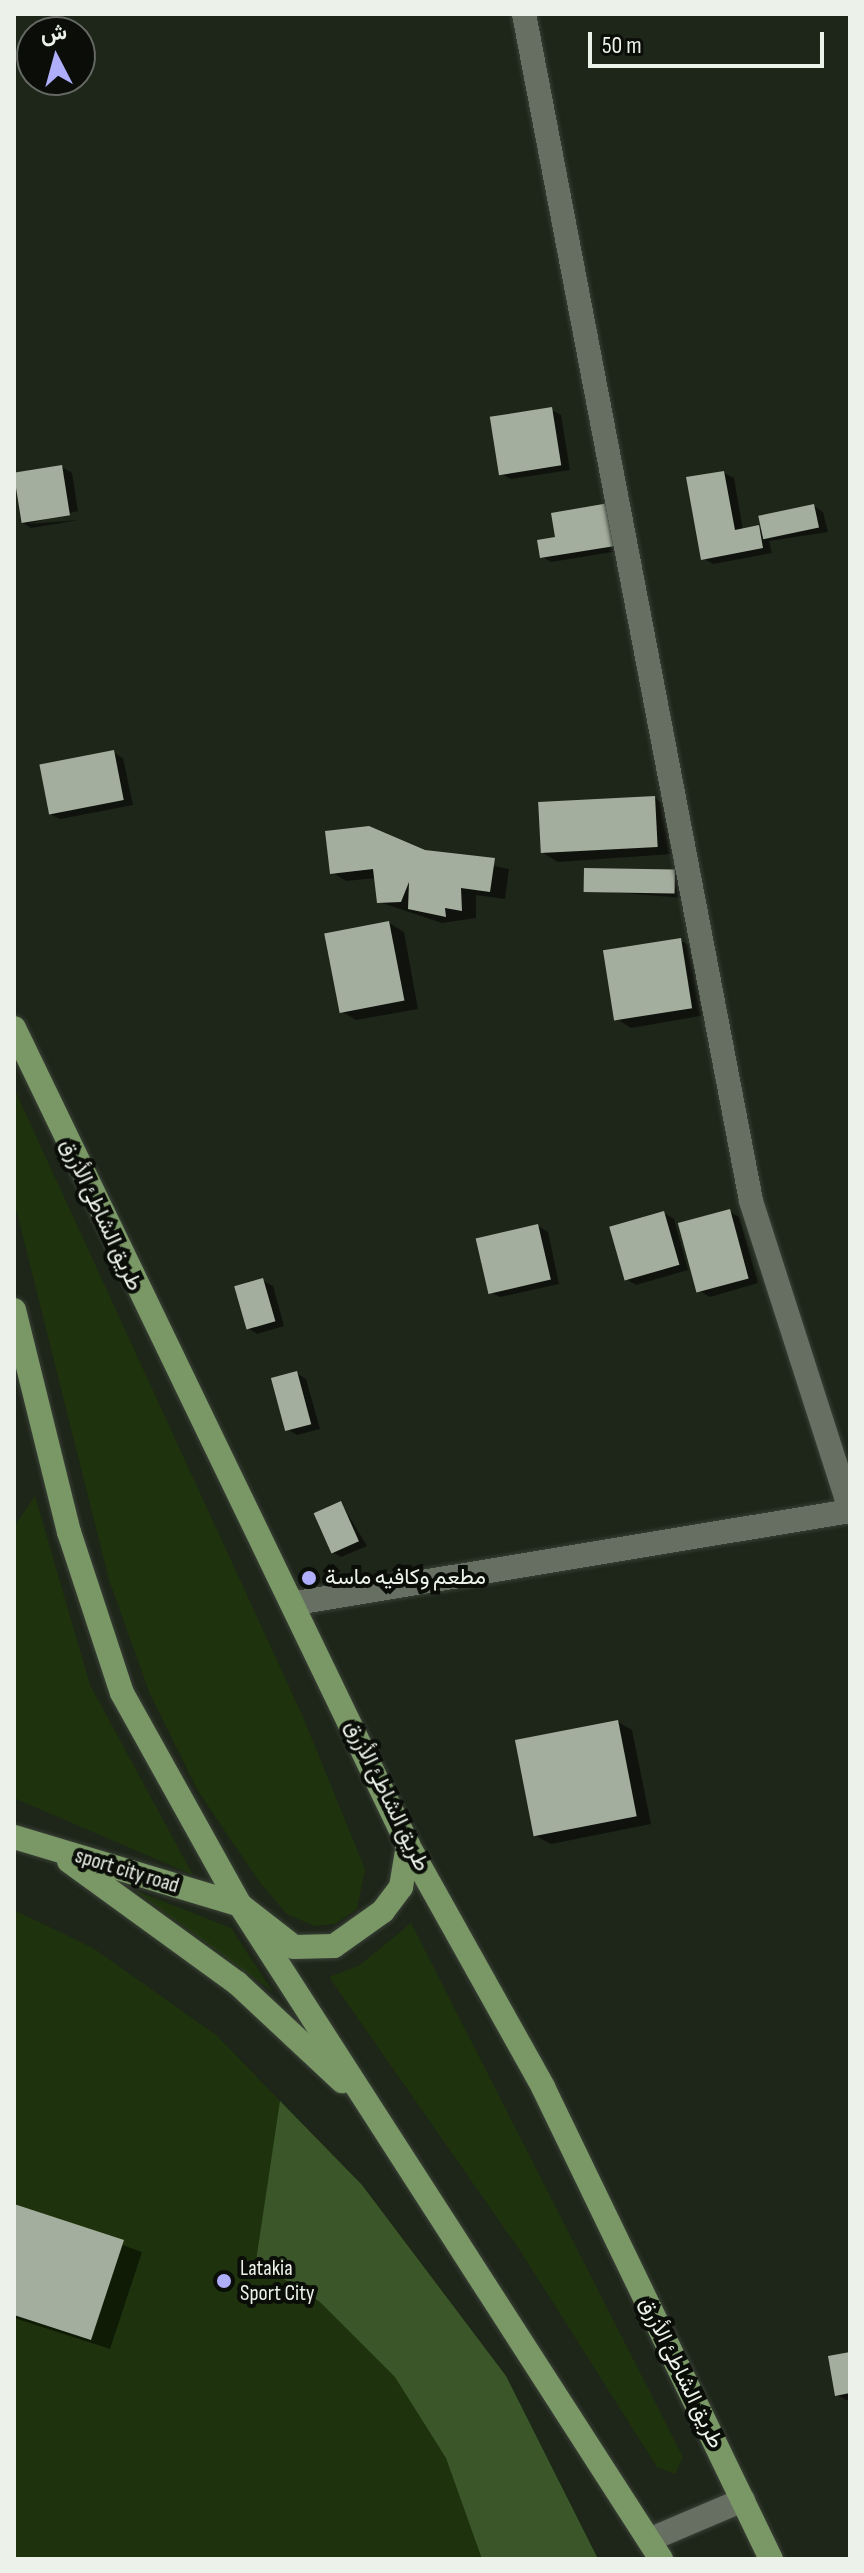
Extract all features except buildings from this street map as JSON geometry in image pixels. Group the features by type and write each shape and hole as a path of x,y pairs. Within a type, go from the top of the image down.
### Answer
{"main road":[{"name":"طريق الشاطئ الأزرق","path":"14,1028 165,1353 296,1603 408,1845 543,2087 771,2559"},
{"path":"14,1310 69,1532 122,1693 240,1905 656,2549"},
{"name":"sport city road","path":"14,1837 240,1905"},
{"path":"240,1905 294,1947 334,1946 383,1911 401,1887 408,1845"},
{"path":"51,1848 237,1983 368,2105"}],"street":[{"path":"296,1603 850,1510 751,1201 524,14"},
{"path":"656,2549 743,2500"}],"green space":[{"path":"14,1088 303,1717 365,1869 357,1909 335,1924 314,1926 287,1914 258,1880 198,1791 150,1694 109,1580 14,1201"},
{"path":"35,1496 90,1685 193,1875 14,1798 14,1527"},
{"path":"134,1890 231,1928 273,1992"},
{"name":"Latakia Sport City","path":"14,1910 93,1948 216,2035 362,2185 506,2376 598,2559 14,2559"},
{"path":"411,1923 683,2457 675,2474 657,2467 521,2252 329,1977 360,1965"},
{"path":"280,2101 362,2185 506,2376 598,2559 482,2559 446,2458 395,2377 320,2302 256,2261"}],"place":[{"name":"مطعم وكافيه ماسة","path":"309,1578"},
{"name":"Latakia Sport City","path":"224,2281"}]}
